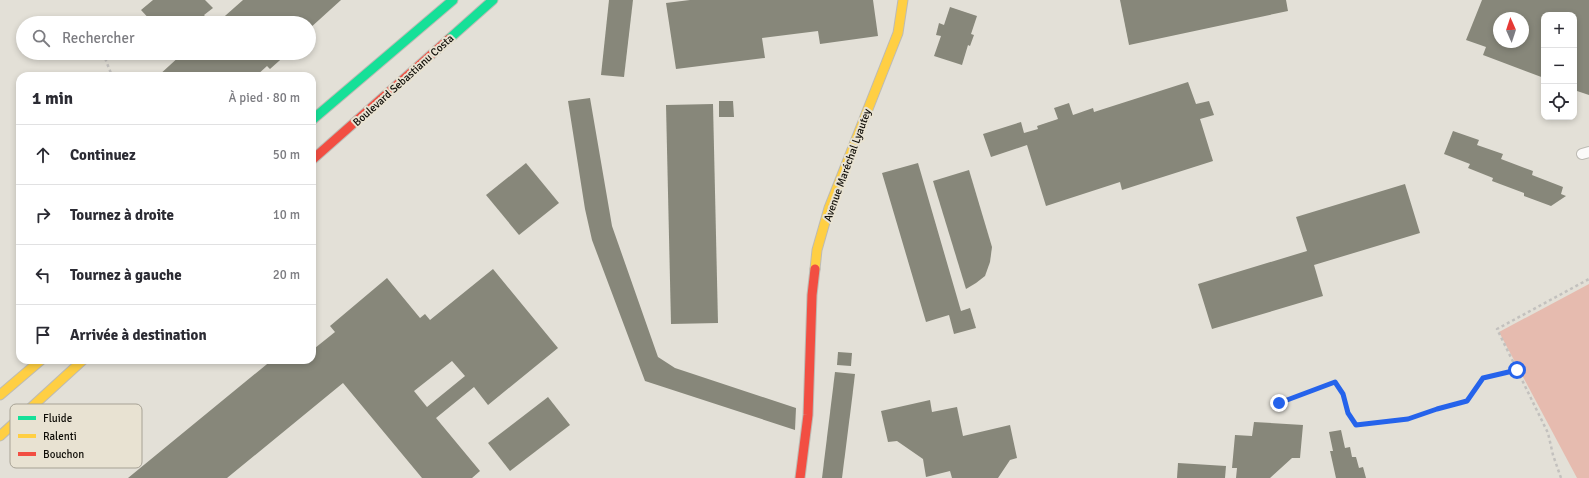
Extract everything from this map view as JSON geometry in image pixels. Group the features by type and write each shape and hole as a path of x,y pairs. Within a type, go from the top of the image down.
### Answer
{"main road":[{"path":"316,117 453,0"},
{"name":"Boulevard Sebastianu Costa","path":"316,156 493,0"},
{"name":"Avenue Maréchal Lyautey","path":"800,478 808,415 812,295 817,250 829,208 898,33 903,0"},
{"path":"0,395 36,364"},
{"path":"35,404 78,364"},
{"path":"0,436 10,427"}],"path":[{"path":"106,60 110,72"},
{"path":"1561,478 1552,455 1548,433 1497,329 1589,279"},
{"path":"1279,403 1335,382 1343,394 1348,413 1356,425 1376,424 1408,419 1467,401 1483,378 1517,370"}],"shaded area":[{"path":"1589,284 1589,478 1577,478 1499,332"}],"building":[{"path":"153,0 205,0 213,8 204,15 205,16 147,16 141,10"},
{"path":"243,0 341,0 316,23 316,16 225,16"},
{"path":"609,0 633,0 624,77 601,75"},
{"path":"690,0 873,0 878,36 820,44 818,31 762,38 765,58 676,69 666,3"},
{"path":"1120,0 1286,0 1288,11 1129,45"},
{"path":"1482,0 1589,0 1589,95 1577,91 1577,12 1541,12 1541,77 1483,55 1486,47 1466,40"},
{"path":"950,7 977,16 971,34 974,35 970,46 968,45 962,65 934,56 941,36 936,35 939,23 944,25"},
{"path":"176,60 280,60 270,69 267,66 260,72 162,72"},
{"path":"1188,82 1196,104 1209,101 1214,115 1200,119 1213,161 1122,190 1120,182 1046,206 1027,145 991,157 983,134 1021,122 1024,133 1038,129 1037,126 1058,119 1054,108 1069,103 1073,115 1093,108 1094,112"},
{"path":"590,98 612,226 658,357 675,368 796,408 795,430 645,381 592,240 585,209 568,101"},
{"path":"719,101 733,101 734,117 719,117"},
{"path":"713,104 718,323 671,324 666,105"},
{"path":"1453,131 1479,140 1477,145 1503,154 1501,159 1533,171 1532,175 1563,187 1561,194 1566,196 1551,206 1524,196 1524,193 1492,181 1493,178 1468,168 1470,164 1444,154"},
{"path":"526,163 559,203 519,235 486,195"},
{"path":"918,163 961,311 970,308 976,328 954,334 949,315 926,322 882,173"},
{"path":"969,170 992,247 990,262 985,276 966,289 933,181"},
{"path":"1405,184 1420,233 1314,265 1323,296 1212,329 1198,284 1307,251 1296,217"},
{"path":"493,269 558,348 488,405 474,387 436,418 480,471 472,478 422,478 343,383 227,478 128,478 267,364 316,364 316,347 335,332 330,326 387,278 420,318 425,314 430,320","holes":["452,361 465,376 427,407 414,391"]},
{"path":"838,352 852,353 851,366 837,365"},
{"path":"835,372 855,374 852,399 842,478 822,478"},
{"path":"548,397 570,425 510,471 488,443"},
{"path":"930,400 932,412 957,407 963,436 1010,425 1017,458 1010,460 998,478 952,478 950,471 926,477 923,459 897,441 888,442 881,411"},
{"path":"1254,422 1303,425 1300,458 1292,458 1270,478 1236,478 1237,468 1232,468 1235,435 1252,436"},
{"path":"1341,430 1345,448 1350,447 1352,457 1356,457 1359,468 1363,467 1366,478 1336,478 1330,451 1333,451 1329,432"},
{"path":"1178,463 1226,466 1225,478 1177,478"}],"traffic: fast":[{"path":"316,117 453,0"},
{"path":"449,39 493,0"}],"traffic: slow":[{"path":"815,269 817,250 829,208 898,33 903,0"},
{"path":"0,395 36,364"},
{"path":"35,404 79,364"},
{"path":"0,436 10,427"}],"traffic: jam":[{"path":"316,156 449,39"},
{"path":"800,478 808,415 812,295 815,269"}],"route":[{"path":"1279,403 1323,385 1335,382 1343,394 1348,413 1356,425 1376,424 1408,419 1467,401 1483,378 1517,370"}]}
